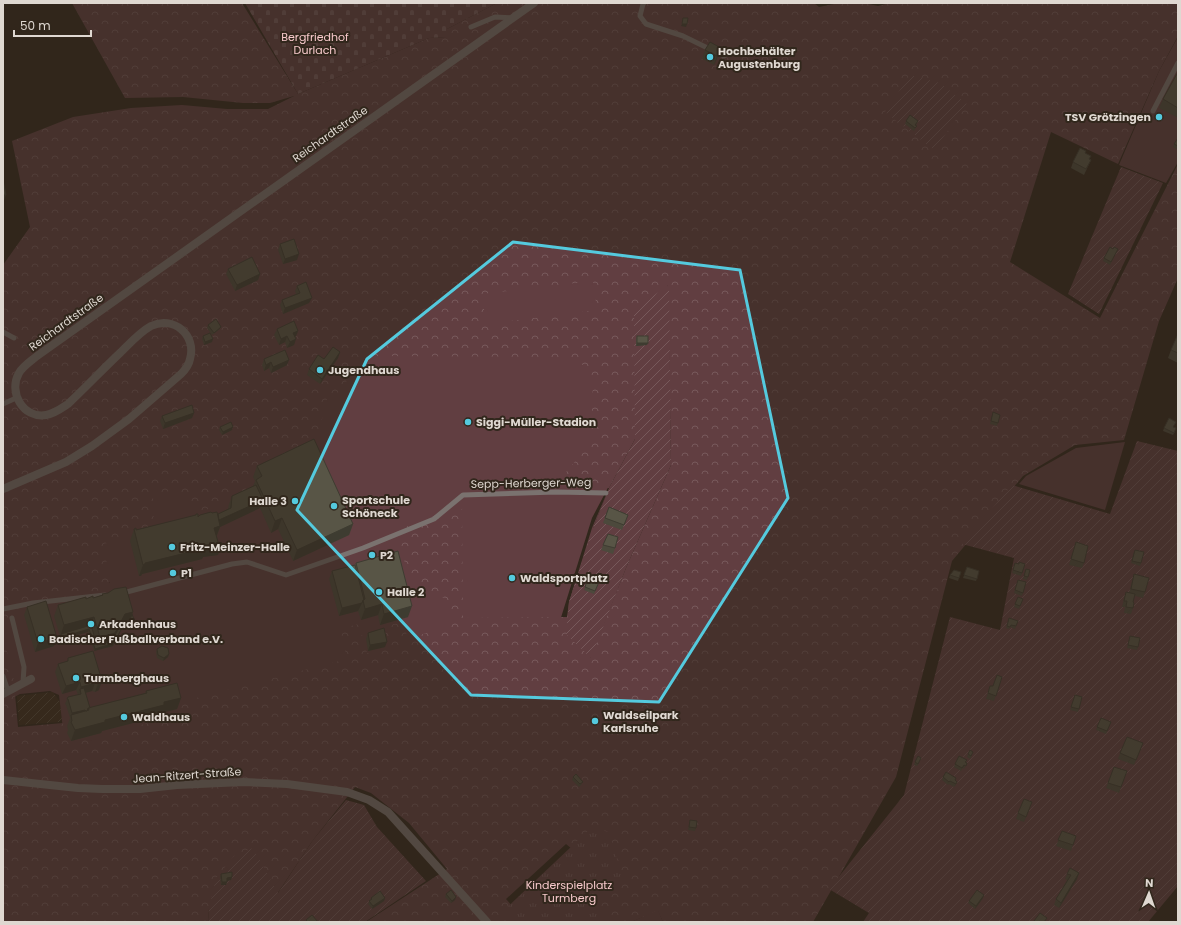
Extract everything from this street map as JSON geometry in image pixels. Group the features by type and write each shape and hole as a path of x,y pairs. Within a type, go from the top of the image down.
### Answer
{"street":[{"name":"Reichardtstraße","path":"16,398 15,382 19,374 25,366 37,356 322,152 534,3"},
{"path":"3,489 66,462 110,433 181,374 186,368 190,359 190,343 186,334 178,326 164,323 158,324 144,331 60,410 47,416 39,415 26,410 16,398"},
{"path":"5,692 27,681"},
{"name":"Jean-Ritzert-Straße","path":"3,780 78,788 140,790 177,785 243,782 287,784 360,795 388,812 487,922"}],"lane":[{"path":"644,3 640,16 646,24 683,36 724,56"},
{"path":"471,27 495,17 514,18"},
{"path":"1153,111 1178,63"},
{"path":"3,332 14,338"},
{"path":"3,404 16,398"},
{"name":"Sepp-Herberger-Weg","path":"119,593 232,564 247,562 286,575 363,548 434,519 463,495 556,492 606,493"},
{"path":"3,610 33,603 112,594"},
{"path":"12,618 27,681"},
{"path":"3,676 5,692"}],"highlighted area":[{"path":"513,242 740,270 788,498 659,702 471,695 297,510 367,359"}],"shaded area":[{"path":"53,692 60,702 62,719 59,722 19,725 17,696"}],"green space":[{"path":"72,3 242,3 298,94 429,38 447,37 447,29 497,3 814,3 819,7 834,3 864,3 878,6 890,3 1178,3 1178,36 1159,71 1118,164 1051,132 1010,262 1100,318 1178,164 1178,278 1159,321 1124,440 1075,445 1023,476 952,561 896,777 813,922 663,922 658,911 631,922 586,922 577,853 566,844 506,899 526,922 366,922 447,869 409,823 371,793 355,787 313,840 277,894 276,891 209,908 208,922 3,922 3,638 13,673 18,727 63,723 68,743 88,739 89,741 103,737 103,735 163,719 162,714 178,710 177,703 347,659 340,629 359,624 367,653 387,649 382,627 402,622 408,638 449,627 453,619 445,598 425,594 410,578 398,542 401,529 455,505 462,504 463,618 567,617 569,602 592,528 609,488 553,488 591,442 593,377 579,362 560,357 367,356 352,372 340,392 328,395 319,431 299,450 244,476 248,489 192,517 187,504 173,490 153,496 154,528 104,544 110,586 68,602 6,618 3,623 3,265 30,227 12,141 73,117 131,108 182,105 227,109 268,109 294,96 270,103 243,103 183,97 125,98","holes":["593,281 597,310 486,324 482,294","668,285 671,465 626,568 590,658 593,528 609,488 635,439"]},
{"name":"Bergfriedhof Durlach","path":"245,3 497,3 447,29 448,37 429,38 298,94"},
{"name":"TSV Grötzingen","path":"1178,37 1178,162 1166,183 1119,165 1159,71"},
{"path":"910,75 940,83 967,104 934,150 885,112"},
{"path":"1121,167 1163,183 1099,314 1068,294"},
{"name":"Sportschule Schöneck","path":"533,267 603,269 621,463 592,518 559,624 221,710 65,747 59,695 50,691 20,694 7,701 3,688 3,605 110,583 104,576 67,494"},
{"path":"669,285 671,465 626,568 591,658 566,634 569,602 593,528 609,488 635,439 634,309"},
{"path":"1137,441 1178,451 1178,886 1148,922 863,922 869,913 829,889 904,795 950,617 1000,630 1014,558 962,544 1012,485 1110,514"},
{"path":"1125,442 1105,510 1019,484 1026,476 1076,448"},
{"path":"346,800 364,805 377,827 426,881 365,922 208,922 209,908 216,878 234,856 253,848 278,893 313,840"},
{"name":"Kinderspielplatz Turmberg","path":"591,828 609,832 622,876 596,903 609,922 508,922 501,913"},
{"path":"658,910 663,922 631,922"}],"building":[{"path":"683,18 688,18 687,24 682,24"},
{"path":"710,42 721,48 717,56 705,50"},
{"path":"1178,72 1178,108 1163,99"},
{"path":"910,115 918,121 915,128 906,121"},
{"path":"1178,138 1178,146 1174,144"},
{"path":"1080,148 1091,156 1089,159 1091,160 1086,169 1073,162"},
{"path":"3,180 6,195 3,195"},
{"path":"294,239 299,254 285,259 280,244"},
{"path":"1110,247 1113,249 1114,247 1118,249 1111,262 1104,258"},
{"path":"252,257 260,274 237,285 228,269"},
{"path":"306,282 312,298 285,308 282,300 300,293 297,286"},
{"path":"216,319 221,327 214,333 208,325"},
{"path":"294,321 298,331 293,333 296,339 290,342 287,336 281,339 277,329"},
{"path":"210,333 213,339 205,342 203,336"},
{"path":"1178,334 1178,353 1171,350"},
{"path":"637,336 648,336 648,343 637,343"},
{"name":"Jugendhaus","path":"333,347 340,352 322,379 309,369 318,355 324,359"},
{"path":"285,350 289,360 273,367 271,362 266,365 264,359"},
{"path":"192,405 194,413 165,423 162,416"},
{"path":"993,412 1000,415 998,423 991,421"},
{"path":"1169,418 1176,422 1173,427 1176,428 1174,433 1164,428"},
{"path":"231,422 233,427 223,432 220,427"},
{"name":"Halle 3","path":"314,439 353,524 297,550 282,518 275,521 256,480 262,476 257,466"},
{"path":"256,485 263,500 219,520 218,514 231,508 232,496"},
{"path":"609,507 628,515 624,525 605,518"},
{"name":"Fritz-Meinzer-Halle","path":"211,512 217,512 220,526 214,528 218,542 222,543 205,546 206,548 145,563 143,565 134,529 136,528 136,530 196,514 198,514 198,517"},
{"path":"608,534 618,537 615,548 603,545"},
{"path":"1076,542 1088,546 1084,563 1071,559"},
{"path":"1135,550 1144,552 1141,563 1132,561"},
{"name":"Halle 2","path":"398,551 412,606 384,614 382,604 365,609 363,600 365,599 356,563"},
{"path":"1019,562 1025,564 1022,573 1013,570 1015,563 1019,564"},
{"path":"355,565 364,600 362,603 342,608 332,571"},
{"path":"967,567 979,571 977,579 964,575"},
{"path":"1026,569 1030,570 1028,577 1024,576"},
{"path":"954,570 961,572 959,578 950,575"},
{"path":"1134,574 1149,578 1145,592 1131,589"},
{"path":"588,578 599,582 595,591 585,587"},
{"path":"1018,580 1026,582 1023,593 1015,590"},
{"path":"126,587 133,612 125,614 115,633 100,637 94,617 64,625 58,605 86,597 86,599 93,596 93,598 108,593 114,589"},
{"path":"1126,592 1135,594 1133,608 1126,607 1127,601 1124,601"},
{"path":"1018,597 1023,599 1020,606 1015,604"},
{"path":"46,601 57,638 38,643 27,607"},
{"path":"132,614 135,622 123,626 114,643 95,649 89,629 62,637 61,634 91,625 97,645 112,641 122,622 130,620"},
{"path":"1009,618 1018,621 1016,626 1007,626"},
{"path":"384,628 387,642 370,645 368,633"},
{"path":"1130,636 1140,638 1138,647 1128,645"},
{"path":"162,646 168,648 169,654 164,658 158,655 157,649"},
{"name":"Turmberghaus","path":"93,651 102,681 98,684 95,683 81,687 80,682 66,686 58,664 68,661 68,658"},
{"path":"997,675 1002,677 996,696 988,693 990,686 993,686"},
{"path":"177,683 181,698 164,702 164,705 105,720 105,722 75,730 71,722 71,715 89,710 88,708 147,693 146,691"},
{"path":"84,688 90,708 88,708 87,711 85,710 72,713 67,699 68,697 81,694 80,689"},
{"path":"1075,695 1082,697 1079,709 1071,707"},
{"path":"1101,718 1111,722 1107,731 1097,727"},
{"path":"1127,737 1143,743 1136,760 1120,753"},
{"path":"970,750 973,752 971,756 968,754"},
{"path":"918,756 921,758 918,764 915,762"},
{"path":"959,756 967,760 965,762 967,763 966,766 964,765 962,768 955,764"},
{"path":"1114,767 1127,771 1121,787 1108,783"},
{"path":"946,772 956,778 956,784 950,781 949,782 943,777"},
{"path":"576,774 583,782 580,784 573,777"},
{"path":"1024,799 1032,802 1026,817 1018,813"},
{"path":"690,820 697,821 696,828 689,827"},
{"path":"1062,831 1076,836 1073,845 1058,840"},
{"path":"1070,868 1079,873 1061,903 1056,899 1071,875 1067,874"},
{"path":"232,872 232,877 227,878 227,882 222,882 221,874"},
{"path":"451,890 456,897 452,901 446,894"},
{"path":"977,890 984,895 976,906 969,901"},
{"path":"380,891 385,898 373,906 369,901"},
{"path":"1040,913 1047,918 1044,922 1034,921"},
{"path":"312,915 318,922 308,922 306,920"}],"place":[{"name":"Hochbehälter Augustenburg","path":"710,57"},
{"name":"TSV Grötzingen","path":"1159,117"},
{"name":"Jugendhaus","path":"320,370"},
{"name":"Siggi-Müller-Stadion","path":"468,422"},
{"name":"Halle 3","path":"295,501"},
{"name":"Sportschule Schöneck","path":"334,506"},
{"name":"Fritz-Meinzer-Halle","path":"172,547"},
{"name":"P2","path":"372,555"},
{"name":"P1","path":"173,573"},
{"name":"Waldsportplatz","path":"512,578"},
{"name":"Halle 2","path":"379,592"},
{"name":"Arkadenhaus","path":"91,624"},
{"name":"Badischer Fußballverband e.V.","path":"41,639"},
{"name":"Turmberghaus","path":"76,678"},
{"name":"Waldhaus","path":"124,717"},
{"name":"Waldseilpark Karlsruhe","path":"595,721"}]}
